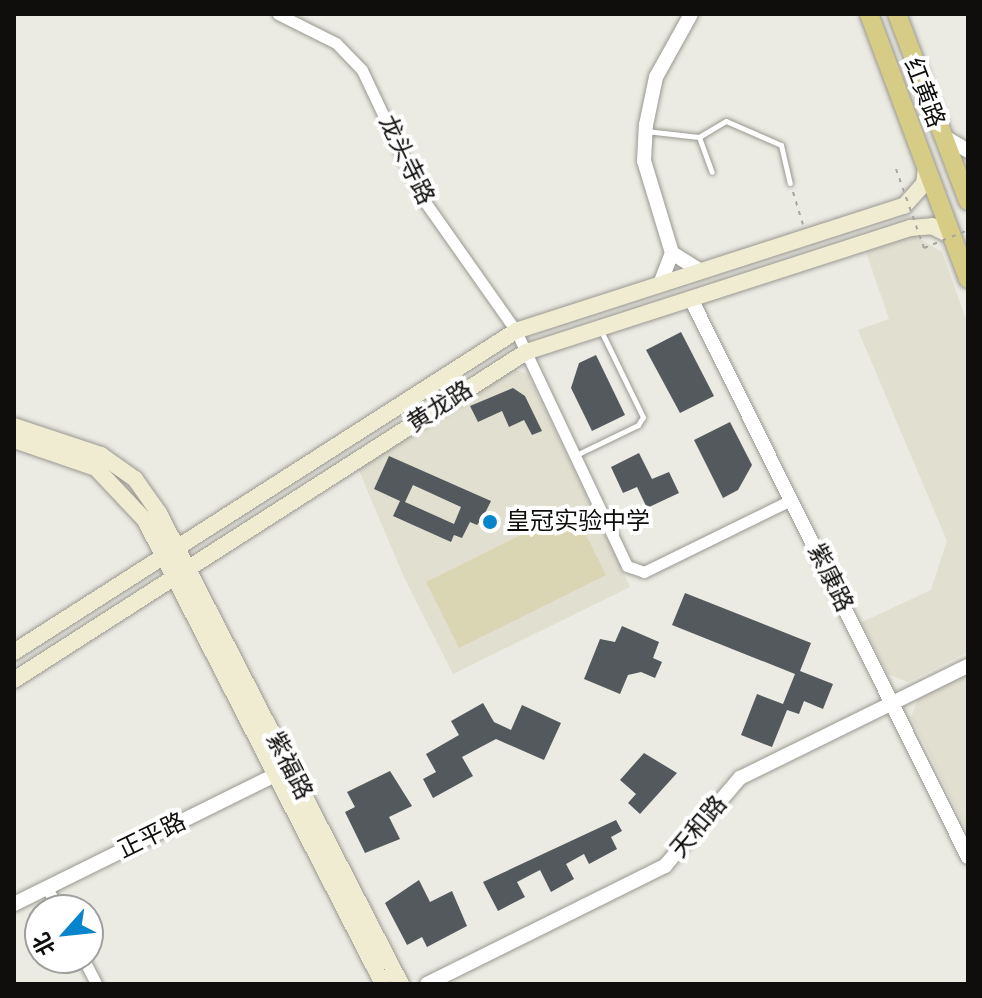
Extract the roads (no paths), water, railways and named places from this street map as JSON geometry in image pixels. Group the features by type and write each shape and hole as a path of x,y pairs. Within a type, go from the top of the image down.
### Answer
{"highway":[{"name":"红黄路","path":"869,14 926,167 959,232 968,279"},
{"name":"红黄路","path":"897,14 967,192"}],"main road":[{"path":"911,228 918,213 904,206 924,184 926,167"},
{"name":"黄龙路","path":"14,652 516,331 904,206"},
{"path":"911,228 932,226 959,232"},
{"name":"黄龙路","path":"14,680 526,352 911,228"},
{"path":"14,426 101,455 124,471 159,513 171,553"},
{"path":"14,440 96,468 124,492 171,553"},
{"name":"紫福路","path":"171,553 283,771 383,984"},
{"name":"紫福路","path":"182,575 189,605 401,984"},
{"path":"152,594 171,595 189,605"}],"street":[{"name":"龙头寺路","path":"278,14 336,43 362,70 423,199 516,331 627,566 644,572 791,500"},
{"path":"660,284 672,253 644,161 646,131 656,77 691,14"},
{"path":"941,132 968,151"},
{"path":"672,253 701,271"},
{"name":"紫康路","path":"691,299 968,857"},
{"name":"天和路","path":"427,984 665,866 740,778 968,666"},
{"name":"正平路","path":"14,904 283,771"},
{"path":"47,888 50,894"}],"lane":[{"path":"646,131 699,137 726,121 781,145 790,183"},
{"path":"699,137 712,172"},
{"path":"576,455 638,425 643,417 600,328"}],"place":[{"name":"皇冠实验中学","path":"490,522"}]}
